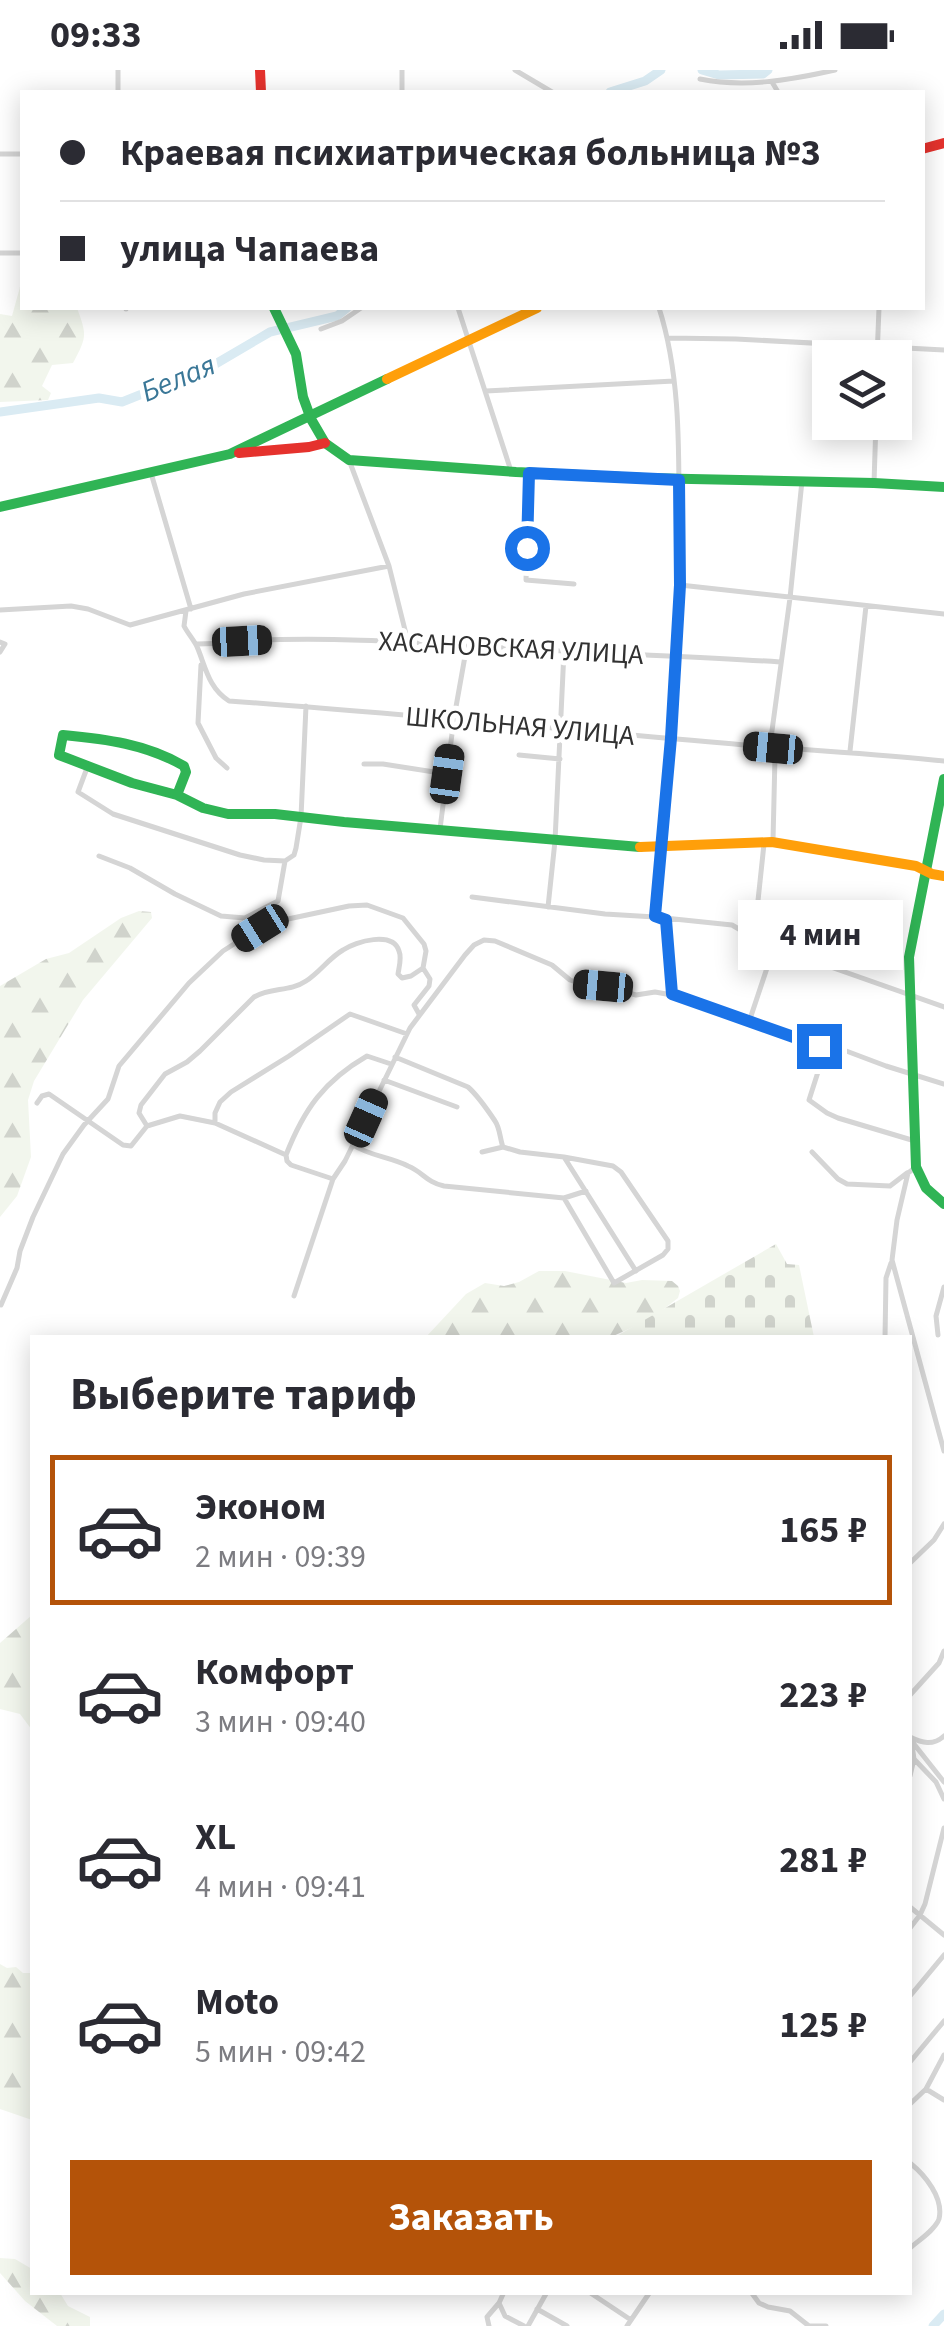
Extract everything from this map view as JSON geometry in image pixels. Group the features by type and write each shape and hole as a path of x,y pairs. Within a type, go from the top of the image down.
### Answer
{"street":[{"path":"516,70 549,90"},
{"path":"700,79 720,83 785,82 835,70"},
{"path":"772,82 777,90"},
{"path":"321,329 358,310"},
{"path":"459,310 511,472"},
{"path":"230,454 532,310"},
{"path":"655,916 680,585 674,381 668,338 659,310"},
{"path":"878,310 878,340"},
{"path":"276,312 296,354 309,415 325,443 349,460 679,480 944,486"},
{"path":"668,338 812,342"},
{"path":"912,348 944,350"},
{"path":"486,390 674,381"},
{"path":"874,483 875,440"},
{"path":"0,507 230,454 309,448 325,443"},
{"path":"349,460 389,566 408,642"},
{"path":"151,473 188,610 184,626 197,644 201,662 198,722 216,758 226,768"},
{"path":"529,473 526,580 574,584"},
{"path":"754,938 768,843 775,756 770,738 802,481"},
{"path":"0,610 71,606 130,624 244,594 389,566"},
{"path":"680,585 944,614"},
{"path":"850,751 866,606"},
{"name":"ХАСАНОВСКАЯ УЛИЦА","path":"242,641 292,638 408,642 780,662"},
{"path":"0,642 5,644 0,652"},
{"path":"197,644 232,643"},
{"path":"440,829 467,645"},
{"path":"548,907 564,652"},
{"name":"ШКОЛЬНАЯ УЛИЦА","path":"201,662 218,694 229,701 944,761"},
{"path":"87,768 78,792 112,814 240,854 285,861 294,855 301,817 306,706"},
{"path":"177,795 186,772 184,766 161,753 63,735 59,755 87,768 228,814 275,814 661,848 768,843 838,851 916,866 944,876"},
{"path":"520,755 560,759"},
{"path":"364,764 447,774"},
{"path":"885,1335 886,1278 915,1142 910,938 944,779"},
{"path":"99,856 221,916 245,918 278,901 285,861"},
{"path":"472,897 732,925 774,947 944,1007"},
{"path":"1,1305 55,1167 108,1099 119,1066 189,983 223,951 274,922 367,905 403,918 424,944 423,968 430,980 414,1005 420,1014"},
{"path":"254,914 260,928"},
{"path":"666,920 672,994"},
{"path":"147,1126 139,1112 141,1105 165,1074 186,1062 264,991 306,982 346,947 364,941 386,940 394,944 400,955 398,974 402,978 423,968"},
{"path":"294,1296 333,1179 406,1034 466,955 484,940 552,965 570,980 582,984 636,994 672,994 819,1046 833,1046 944,1084"},
{"path":"749,1022 774,947"},
{"path":"215,1122 220,1102 230,1092 350,1014 406,1034"},
{"path":"826,1047 809,1100 838,1118 915,1142"},
{"path":"333,1179 286,1161 294,1134 329,1082 368,1056 391,1064"},
{"path":"395,1056 476,1094 496,1122 502,1146"},
{"path":"383,1080 456,1107"},
{"path":"37,1103 49,1094 127,1146 147,1126 180,1116 215,1122 286,1154"},
{"path":"353,1145 412,1167 437,1184 564,1198 586,1191"},
{"path":"482,1152 502,1146 613,1166 668,1240 668,1249 614,1283 564,1198"},
{"path":"812,1152 847,1184 890,1186 912,1170"},
{"path":"564,1157 636,1271"},
{"path":"912,1170 926,1190 944,1204"},
{"path":"892,1260 944,1451"},
{"path":"938,1335 936,1316 944,1288"},
{"path":"912,1560 934,1540 944,1524"},
{"path":"912,1693 944,1651"},
{"path":"912,1740 930,1743 944,1736"},
{"path":"912,1742 944,1782"},
{"path":"912,1749 912,1768"},
{"path":"914,1759 936,1782 944,1799"},
{"path":"912,1925 920,1915 944,1828"},
{"path":"912,1909 944,1935"},
{"path":"912,1994 944,1954"},
{"path":"912,2060 944,2020"},
{"path":"912,2102 926,2089 944,2056"},
{"path":"926,2089 944,2100"},
{"path":"912,2165 931,2185 940,2214 938,2222 912,2246"},
{"path":"490,2326 487,2317 503,2295"},
{"path":"499,2303 505,2316 526,2326 545,2295"},
{"path":"593,2295 630,2324 648,2295"},
{"path":"753,2295 758,2303 790,2311 809,2326 826,2326"},
{"path":"537,2310 566,2326"}],"green space":[{"path":"20,287 20,310 78,310 83,324 81,347 73,363 52,365 42,386 51,393 48,400 0,402 0,314 12,316"},
{"path":"139,911 151,912 152,918 83,1000 34,1081 28,1100 31,1157 17,1196 0,1217 0,986 46,959 69,953 121,918"},
{"path":"776,1244 787,1264 799,1265 814,1335 618,1335"},
{"path":"539,1271 565,1271 626,1283 672,1281 680,1291 678,1298 651,1319 615,1335 428,1335 466,1294 485,1283 504,1286"},
{"path":"30,1617 30,1727 20,1714 0,1709 0,1643"},
{"path":"0,1964 30,1973 30,2119 0,2109"},
{"path":"0,2258 15,2259 30,2268 30,2295 61,2295 68,2306 90,2317 90,2326 57,2326 25,2301 0,2273"}],"waterway":[{"name":"Белая","path":"616,90 645,81 661,70"},
{"name":"Белая","path":"702,70 719,75 763,74 768,70"},
{"name":"Белая","path":"0,412 99,398 122,402 212,366 270,332 337,316 344,310"},
{"path":"933,2326 944,2314"}],"traffic: fast":[{"path":"275,310 296,354 311,419 325,443 349,460 643,478 944,487"},
{"path":"0,507 230,454 387,379"},
{"path":"177,795 186,772 184,766 140,748 63,735 59,755 228,814 275,814 640,847"},
{"path":"944,779 909,957 916,1167 926,1188 944,1204"}],"traffic: slow":[{"path":"387,379 533,310"},
{"path":"640,847 772,842 916,866 944,876"}],"traffic: jam":[{"path":"260,70 261,90"},
{"path":"925,148 944,143"},
{"path":"239,453 325,443"}],"route":[{"path":"527,548 529,473 679,480 680,585 655,916 666,920 672,994 819,1046"}]}
